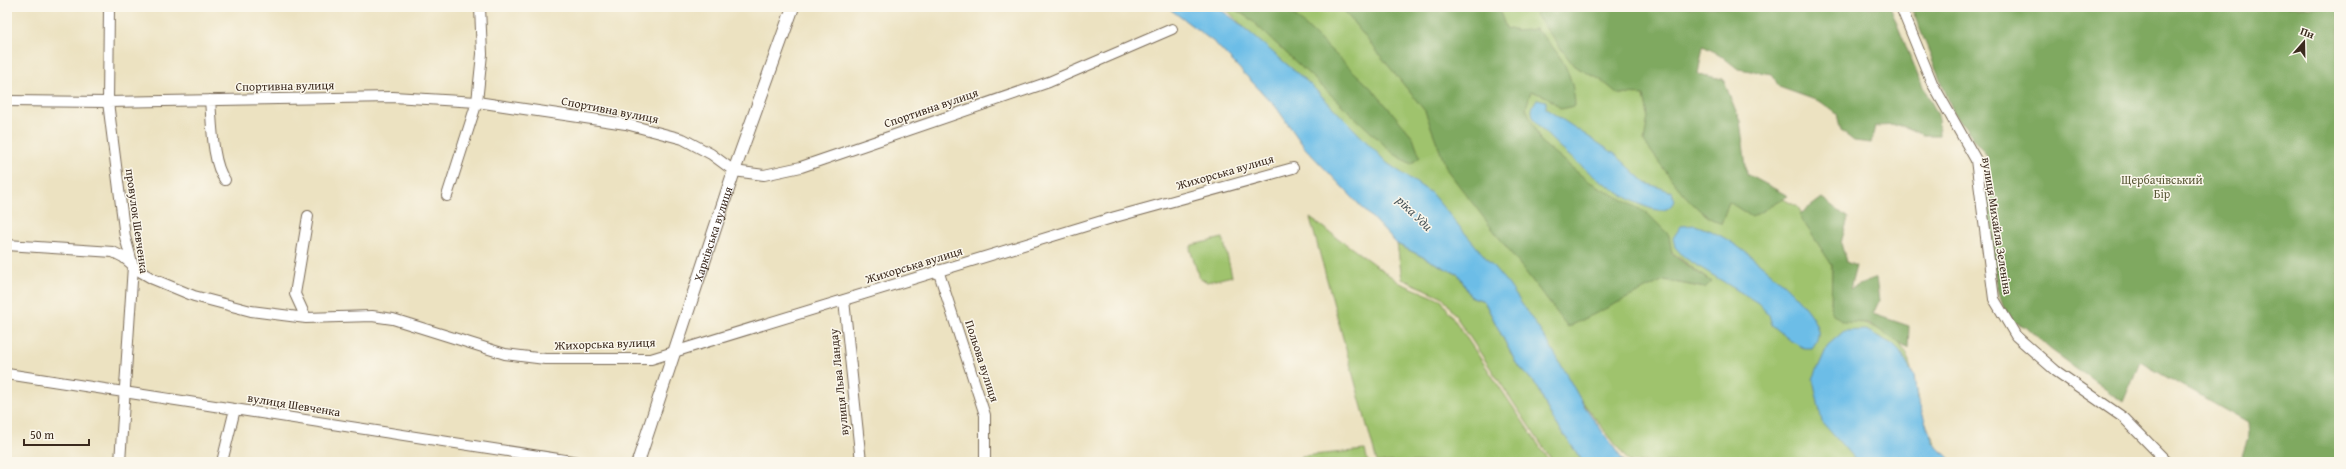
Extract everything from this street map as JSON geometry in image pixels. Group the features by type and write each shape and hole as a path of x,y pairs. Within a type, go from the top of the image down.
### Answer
{"main road":[{"name":"Харківська вулиця","path":"638,462 734,171 793,7"}],"street":[{"name":"провулок Шевченка","path":"109,7 108,102 125,237 133,266 120,462"},
{"path":"447,196 477,102 482,54 480,7"},
{"name":"вулиця Михайла Зеленіна","path":"1901,7 1932,83 1976,160 1994,299 2016,336 2056,371 2124,418 2167,462"},
{"name":"Спортивна вулиця","path":"7,101 108,102 393,97 477,102 626,124 683,139 711,154 734,171 764,175 801,167 1049,82 1172,29"},
{"path":"210,100 217,163 220,174 226,180"},
{"name":"Жихорська вулиця","path":"7,246 113,252 153,279 194,296 251,311 306,318 372,316 393,319 505,354 545,359 651,359 938,270 1123,215 1293,168"},
{"path":"306,318 295,294 308,216"},
{"name":"Польова вулиця","path":"938,270 985,415 985,462"},
{"name":"вулиця Льва Ландау","path":"844,300 861,462"},
{"name":"вулиця Шевченка","path":"7,374 578,462"},
{"path":"222,462 235,409"}],"green space":[{"path":"1224,7 1581,7 1771,199 1783,199 1798,207 1832,265 1831,312 1877,328 1894,338 1900,344 1910,366 1920,409 1926,424 1936,444 1949,462 1629,462 1578,396 1538,328","holes":["1672,252 1711,282 1705,288 1664,280"]},
{"path":"1231,7 1283,7 1294,15 1373,90 1413,137 1420,157 1411,164 1394,154 1250,19"},
{"path":"1341,7 1498,7 1506,28 1517,31 1535,29 1551,45 1564,63 1572,83 1575,106 1561,109 1547,97 1531,91 1526,108 1541,142 1588,181 1647,213 1669,235 1672,254 1711,282 1705,288 1664,280 1568,327 1447,170 1425,111"},
{"path":"1538,7 1890,7 1920,81 1938,115 1939,135 1923,135 1900,125 1875,126 1871,143 1854,141 1841,131 1837,114 1821,102 1779,87 1772,74 1738,69 1719,54 1703,46 1698,74 1723,79 1740,121 1747,174 1788,196 1752,217 1729,202 1721,224 1698,209 1688,199 1644,142 1648,116 1644,95 1618,94 1601,80 1574,66 1536,15"},
{"name":"Щербачівський Бір","path":"1911,7 2339,7 2339,462 2240,462 2249,435 2248,423 2140,362 2123,402 2050,349 2026,327 2007,319 1996,280 1989,239 1986,197 1987,156 1953,111"},
{"path":"1822,198 1848,218 1841,243 1846,262 1856,266 1850,289 1876,278 1879,301 1873,314 1909,326 1908,349 1869,323 1843,322 1831,312 1832,265 1799,215"},
{"path":"1310,218 1400,283 1441,300 1550,462 1377,462"},
{"path":"1223,238 1232,276 1207,282 1199,277 1190,249 1192,245"},
{"path":"1397,244 1459,275 1470,296 1484,301 1516,363 1538,387 1549,413 1583,462 1553,462 1443,297 1402,279"},
{"path":"1365,450 1368,462 1294,462 1302,456"}],"water":[{"name":"ріка Уди","path":"1167,7 1217,7 1235,20 1311,85 1387,163 1431,193 1509,285 1551,347 1583,404 1624,462 1583,462 1549,413 1538,387 1516,363 1484,301 1470,296 1459,275 1397,244 1305,148 1276,107 1215,43"},
{"path":"1537,99 1546,101 1546,109 1615,154 1646,183 1672,192 1674,201 1671,205 1667,209 1663,210 1650,208 1632,201 1612,189 1592,174 1554,142 1541,127 1532,113"},
{"path":"1695,225 1715,233 1734,244 1769,271 1795,296 1814,321 1818,331 1817,340 1812,348 1804,348 1791,341 1772,325 1769,315 1758,303 1685,258 1675,247 1673,238 1681,226"},
{"path":"1866,330 1892,344 1900,352 1914,376 1917,399 1933,442 1953,462 1857,462 1822,422 1813,379 1828,345 1844,331"}]}
